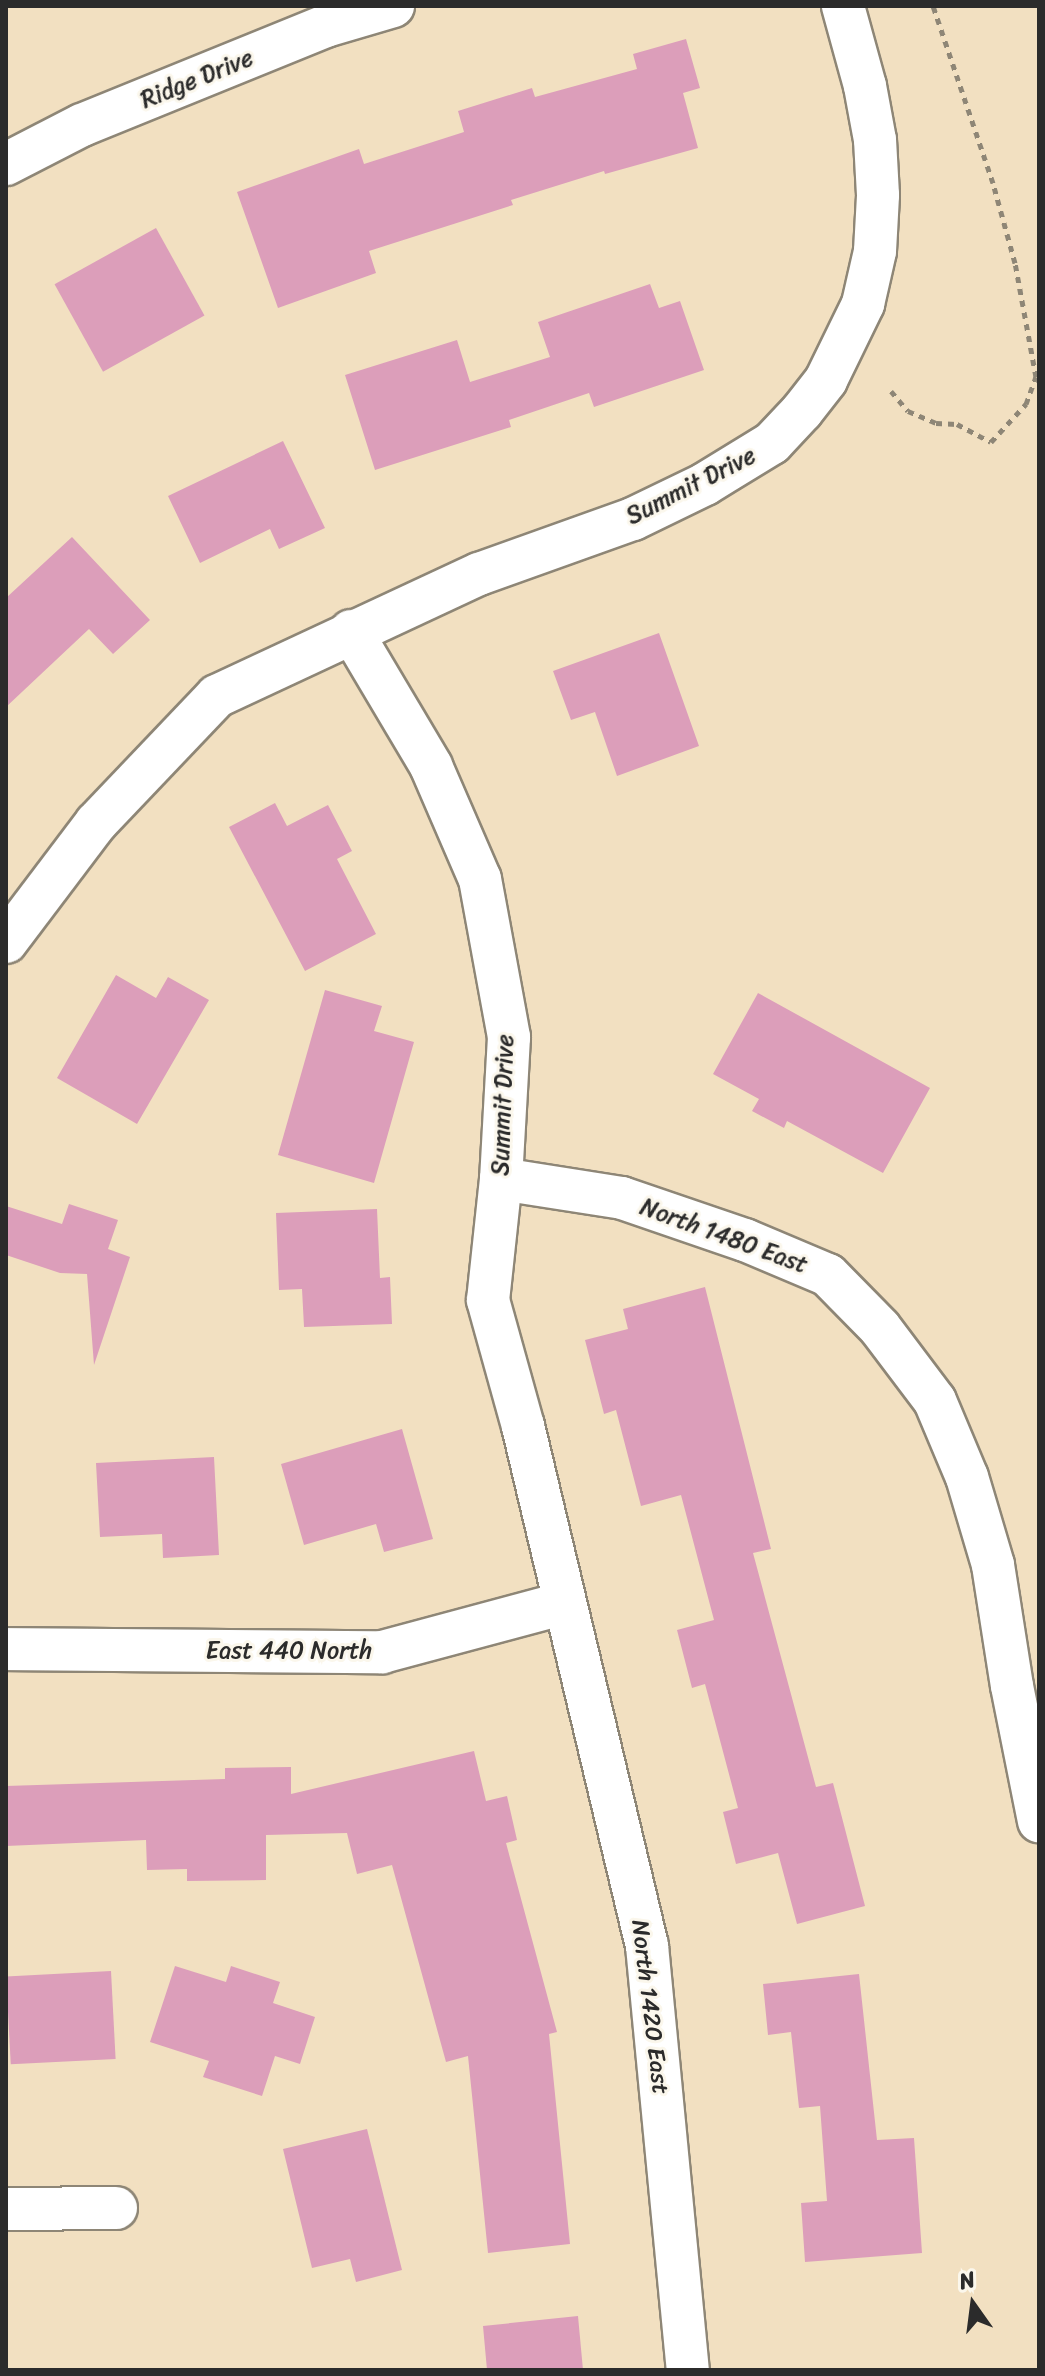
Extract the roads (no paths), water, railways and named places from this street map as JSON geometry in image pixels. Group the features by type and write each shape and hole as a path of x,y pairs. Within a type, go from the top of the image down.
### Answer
{"street":[{"name":"Ridge Drive","path":"6,164 82,125 322,16 393,6"},
{"name":"Summit Drive","path":"6,942 96,823 217,696 479,574 633,519 705,484 772,443 802,411 826,380 863,304 875,251 878,195 875,140 865,86 843,6"},
{"name":"Summit Drive","path":"351,631 431,766 480,879 509,1037 501,1179 488,1300 565,1603"},
{"name":"North 1480 East","path":"501,1179 622,1198 745,1240 828,1275 880,1328 935,1401 967,1477 993,1565 1012,1686 1039,1821"},
{"name":"East 440 North","path":"6,1649 382,1652 565,1603"},
{"name":"North 1420 East","path":"565,1603 647,1946 688,2370"},
{"path":"6,2209 116,2208"}]}
